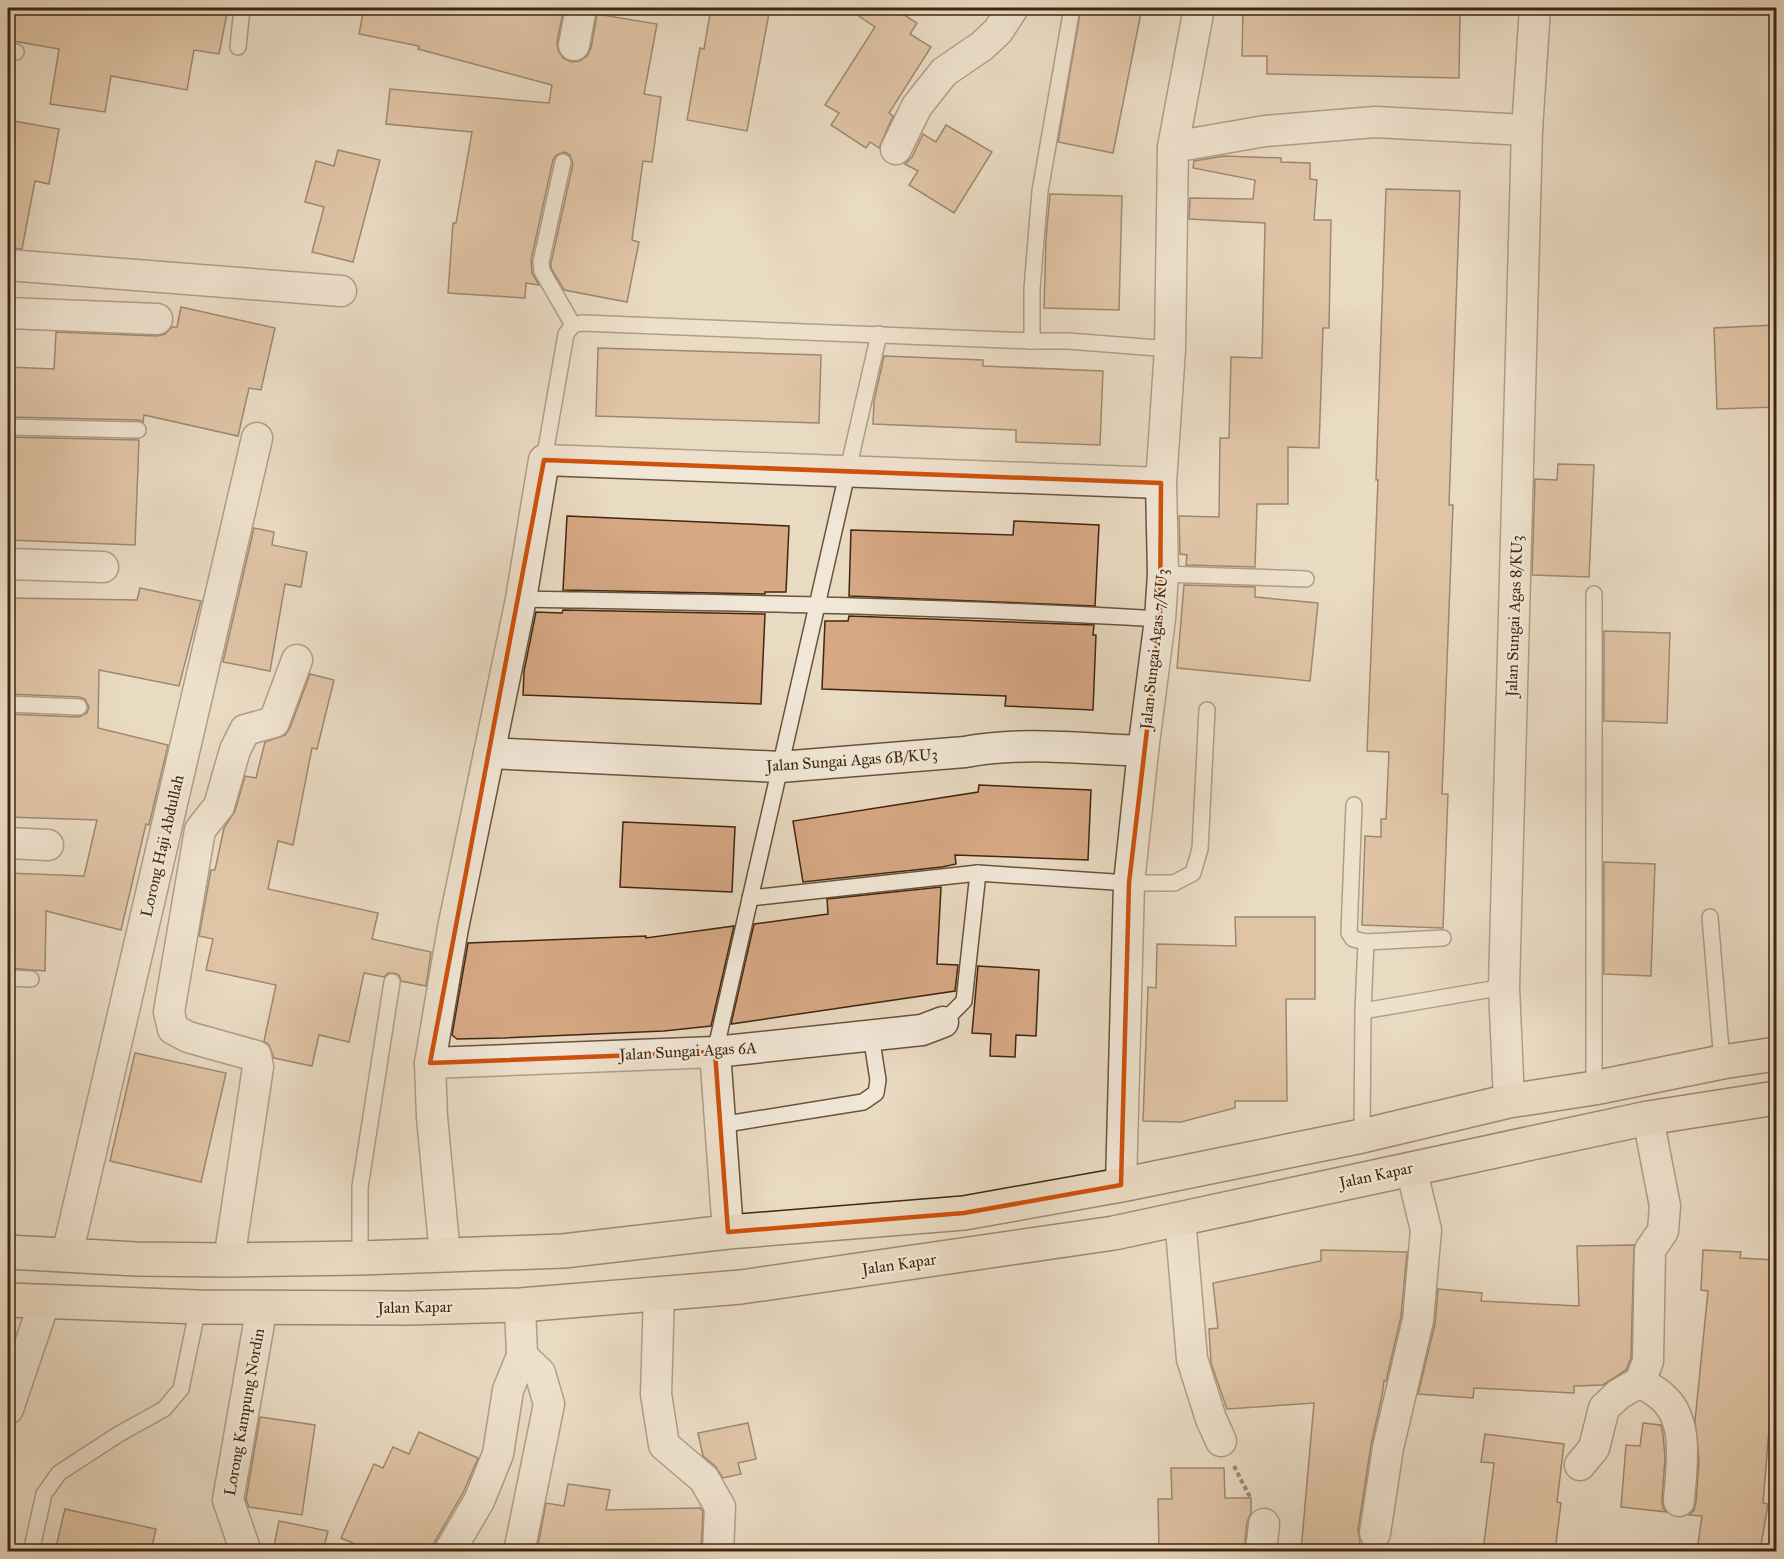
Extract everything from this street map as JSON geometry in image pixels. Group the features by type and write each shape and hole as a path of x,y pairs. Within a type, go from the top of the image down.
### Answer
{"highway":[{"path":"8,1252 136,1259 229,1260 563,1251 728,1232 964,1213 1120,1185 1362,1136 1509,1101 1594,1088 1722,1062 1776,1054"},
{"name":"Jalan Kapar","path":"8,1300 198,1307 410,1308 520,1305 741,1287 1114,1233 1411,1167 1648,1118 1776,1098"}],"street":[{"path":"573,45 581,8"},
{"path":"896,149 917,106 944,72 982,46 998,31 1013,8"},
{"name":"Jalan Sungai Agas 7/KU3","path":"1120,1185 1129,883 1160,619 1163,574 1161,483 1170,349 1173,147 1199,8"},
{"name":"Jalan Sungai Agas 8/KU3","path":"1509,1101 1504,987 1527,130 1535,8"},
{"path":"1173,147 1265,131 1375,122 1527,130"},
{"path":"8,265 341,291"},
{"path":"8,314 157,319"},
{"name":"Lorong Haji Abdullah","path":"67,1255 257,438"},
{"path":"445,1255 432,1117 430,1063 453,928 521,599 544,459 1161,483"},
{"path":"8,564 104,567"},
{"path":"229,1260 258,1067 256,1056 189,1037 173,1029 169,1012 200,830 219,806 234,750 245,729 274,722 297,660"},
{"name":"Jalan Sungai Agas 6B/KU3","path":"489,753 780,767 965,752 989,748 1032,747 1143,751"},
{"path":"8,843 48,845"},
{"name":"Jalan Sungai Agas 6A","path":"430,1063 715,1052 922,1030 943,1022"},
{"path":"715,1052 728,1232"},
{"path":"1580,1465 1594,1448 1604,1408 1619,1394 1640,1382 1648,1361 1650,1250 1663,1231 1665,1206 1648,1118"},
{"path":"1375,1533 1388,1448 1418,1320 1426,1230 1411,1167"},
{"path":"1180,1218 1192,1359 1211,1419 1221,1441"},
{"path":"659,1295 656,1394 664,1445 704,1479 720,1507 718,1551"},
{"path":"8,1409 44,1303"},
{"path":"449,1551 479,1501 498,1454 508,1390 522,1356 520,1305"},
{"name":"Lorong Kampung Nordin","path":"246,1551 228,1500 262,1306"},
{"path":"519,1551 549,1404 540,1373 522,1356"},
{"path":"1640,1382 1662,1396 1677,1416 1683,1450 1679,1501"}],"lane":[{"path":"238,46 243,8"},
{"path":"1032,341 1032,289 1040,191 1072,8"},
{"path":"563,162 541,261 542,271 573,325"},
{"path":"544,459 566,334 573,325 582,323 1032,341 1068,340 1170,349"},
{"path":"715,1052 879,334"},
{"path":"8,427 138,430"},
{"path":"1163,574 1306,579"},
{"path":"1594,594 1594,1088"},
{"path":"521,599 1015,610 1160,619"},
{"path":"8,704 79,707"},
{"path":"750,898 978,873 1129,883 1174,883 1193,873 1200,849 1207,710"},
{"path":"1354,805 1349,933 1353,939 1366,942 1443,938"},
{"path":"943,1022 964,1001 978,873"},
{"path":"1710,917 1722,1062"},
{"path":"1362,1136 1366,942"},
{"path":"8,978 31,979"},
{"path":"360,1258 360,1187 392,982"},
{"path":"1363,1011 1504,987"},
{"path":"720,1125 864,1102 876,1093 878,1080 871,1035"},
{"path":"30,1551 44,1494 59,1473 119,1434 165,1409 181,1389 198,1307"}],"path":[{"path":"1221,1441 1263,1538"}],"highlighted area":[{"path":"544,460 1161,483 1160,619 1129,883 1121,1185 964,1213 728,1232 715,1052 430,1063"}],"building":[{"path":"8,8 228,8 219,54 194,50 187,90 111,76 105,112 50,104 59,49 8,40"},
{"path":"364,8 564,8 557,42 558,50 563,58 571,62 580,61 587,56 591,48 597,14 657,24 644,94 661,97 652,162 643,161 632,240 639,242 627,302 564,290 551,268 573,164 570,155 565,152 556,155 553,160 531,260 532,273 539,285 526,283 525,298 448,293 453,223 456,223 472,132 386,124 390,89 549,103 552,85 418,49 419,46 359,34"},
{"path":"711,8 770,8 747,131 687,120 700,48 704,49"},
{"path":"847,8 893,8 917,23 910,34 931,47 889,113 893,116 879,148 870,142 866,148 831,125 839,113 825,105 875,27"},
{"path":"1081,8 1142,8 1113,153 1058,142"},
{"path":"1243,8 1460,8 1459,78 1267,74 1267,56 1242,56"},
{"path":"8,120 59,129 49,184 35,181 22,249 8,248"},
{"path":"946,125 992,152 954,213 909,185 918,171 905,164 912,157 923,134 936,142"},
{"path":"338,150 380,160 353,262 312,252 324,207 305,202 316,161 334,166"},
{"path":"1224,156 1281,158 1281,162 1310,163 1310,179 1317,180 1314,220 1331,220 1329,328 1323,328 1319,448 1288,447 1288,504 1257,504 1255,567 1186,565 1187,555 1180,554 1179,516 1219,517 1220,438 1229,438 1231,357 1262,358 1265,223 1189,219 1190,198 1253,199 1255,180 1193,168 1194,161"},
{"path":"1386,189 1460,191 1449,505 1453,505 1442,794 1448,794 1443,928 1362,925 1365,836 1381,837 1381,819 1386,819 1389,752 1367,751 1378,480 1376,480"},
{"path":"1050,194 1122,196 1119,310 1044,308"},
{"path":"181,307 275,328 261,390 249,388 238,436 144,415 143,422 138,420 8,417 8,367 54,369 56,332 157,336 165,334 172,327 177,327"},
{"path":"1774,325 1776,407 1717,409 1714,328"},
{"path":"598,348 821,355 819,423 596,416"},
{"path":"884,356 983,360 983,366 1103,371 1100,445 1016,442 1016,430 873,424 874,401"},
{"path":"8,437 139,440 135,545 8,540"},
{"path":"1558,464 1594,465 1589,577 1532,575 1535,479 1557,480"},
{"path":"567,516 789,526 786,592 765,592 765,594 563,590"},
{"path":"1014,521 1099,525 1095,606 849,596 851,530 1013,535"},
{"path":"254,528 274,532 272,545 307,552 301,587 285,584 270,671 223,662"},
{"path":"1184,585 1255,587 1255,597 1318,603 1310,681 1177,668"},
{"path":"140,588 201,601 179,686 99,670 98,728 168,745 149,825 146,824 121,930 46,911 45,971 8,968 8,873 84,876 97,820 8,817 8,714 79,717 87,713 89,707 85,699 79,697 8,694 8,598 137,600"},
{"path":"563,610 765,614 761,704 523,695 524,671 536,612 562,613"},
{"path":"849,616 1094,625 1093,635 1096,635 1093,710 1005,706 1006,696 822,689 825,621 848,621"},
{"path":"1604,631 1670,633 1667,723 1604,721"},
{"path":"310,674 334,680 317,749 312,748 293,845 278,841 268,889 378,913 372,939 431,952 426,986 401,981 399,975 394,973 388,973 384,977 364,973 349,1042 319,1035 312,1066 274,1058 269,1045 264,1041 276,985 206,970 213,939 199,936 211,870 215,870 224,828 235,811 245,776 256,778 265,742 285,735 290,728"},
{"path":"979,785 1091,790 1088,860 955,855 956,864 942,867 803,882 793,821 978,792"},
{"path":"623,822 735,827 732,892 620,887"},
{"path":"1604,862 1655,864 1651,976 1604,974"},
{"path":"941,887 937,964 958,965 955,991 731,1024 754,924 828,914 827,899"},
{"path":"1235,917 1315,917 1315,999 1286,999 1287,1101 1235,1101 1235,1108 1181,1122 1143,1121 1148,987 1156,988 1157,944 1236,946"},
{"path":"734,926 711,1026 664,1031 504,1038 457,1039 452,1035 468,943 646,936 646,938"},
{"path":"978,966 1039,970 1036,1036 1016,1035 1015,1057 990,1056 991,1034 972,1033"},
{"path":"135,1053 226,1073 201,1182 110,1161"},
{"path":"1634,1245 1631,1358 1626,1370 1603,1385 1574,1386 1574,1393 1474,1388 1473,1398 1418,1394 1435,1324 1438,1289 1482,1293 1481,1301 1579,1306 1577,1246"},
{"path":"1321,1250 1407,1252 1401,1317 1386,1381 1384,1381 1371,1445 1358,1530 1359,1551 1301,1551 1314,1403 1227,1409 1211,1363 1209,1329 1218,1328 1213,1283 1321,1261"},
{"path":"1703,1250 1741,1252 1740,1258 1776,1260 1776,1344 1763,1503 1768,1504 1760,1551 1697,1551 1702,1516 1689,1515 1694,1510 1696,1502 1699,1460 1695,1421 1708,1291 1701,1290"},
{"path":"260,1417 315,1425 302,1515 249,1507 246,1499"},
{"path":"748,1423 756,1459 738,1463 741,1474 723,1478 715,1466 703,1456 698,1433"},
{"path":"1643,1423 1661,1425 1665,1458 1662,1500 1663,1508 1667,1512 1621,1507 1626,1445 1640,1446"},
{"path":"419,1432 478,1458 463,1493 434,1543 432,1551 371,1551 341,1538 374,1464 383,1468 393,1447 409,1454"},
{"path":"1485,1434 1564,1444 1557,1502 1561,1503 1555,1551 1483,1551 1494,1463 1481,1462"},
{"path":"1171,1468 1224,1468 1225,1498 1251,1498 1251,1513 1247,1522 1244,1551 1159,1551 1158,1499 1172,1499"},
{"path":"568,1484 610,1490 606,1510 700,1508 703,1511 701,1551 537,1551 546,1503 564,1506"},
{"path":"65,1509 156,1529 151,1551 55,1551"},
{"path":"279,1521 328,1531 323,1551 273,1551"}]}
